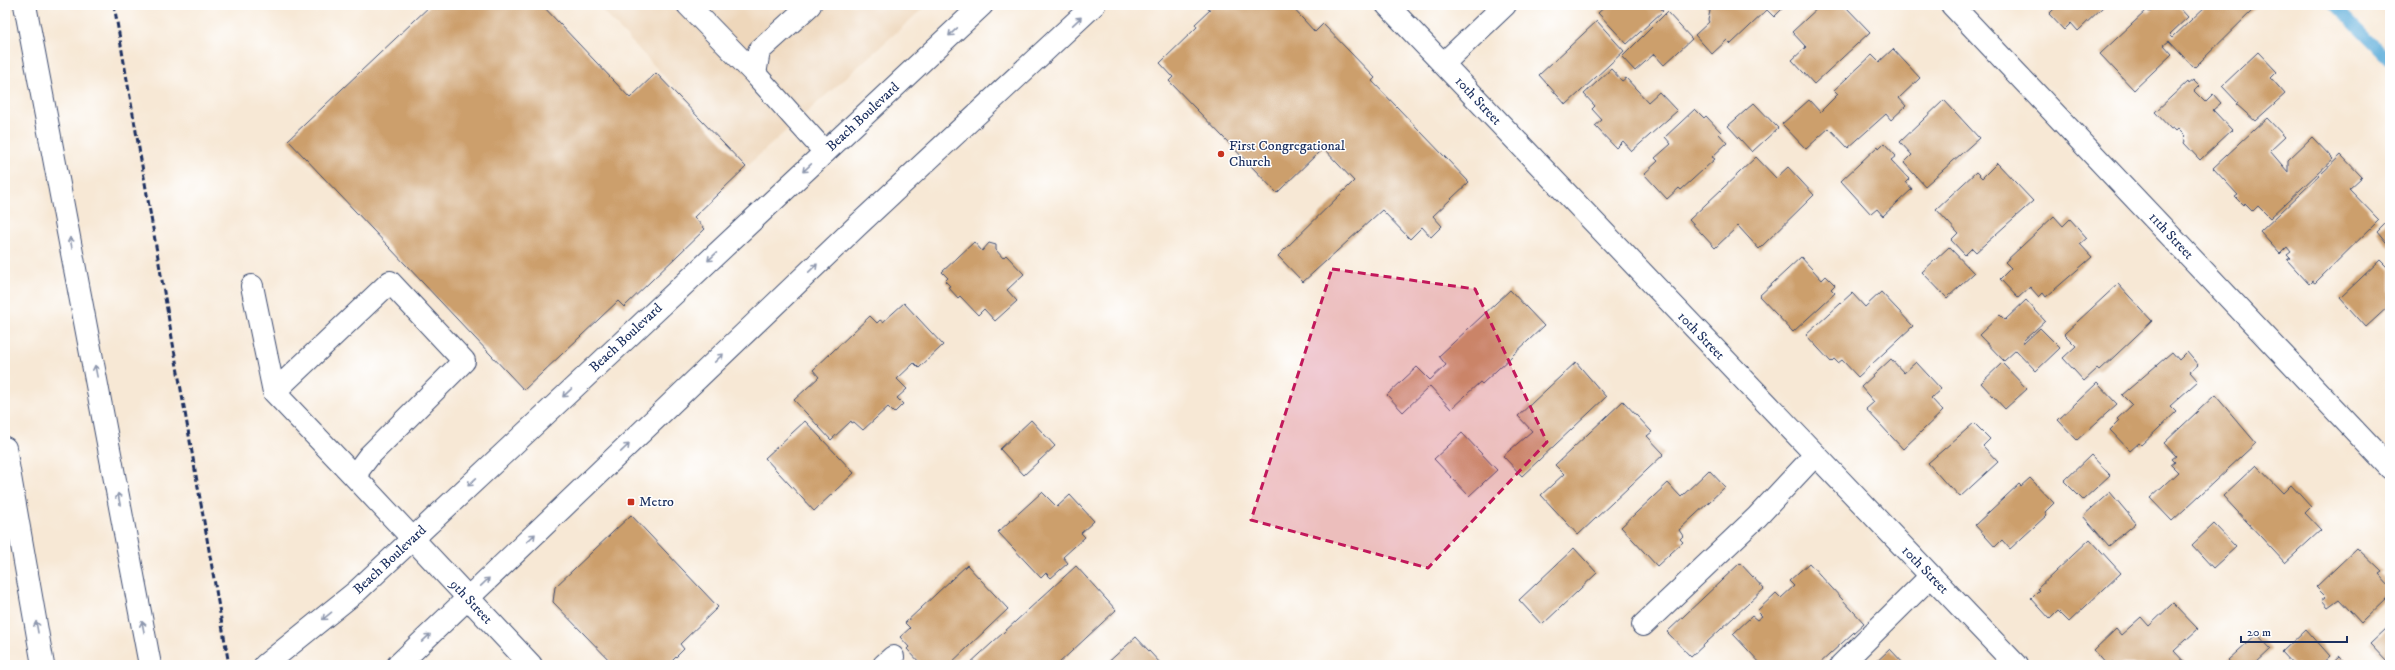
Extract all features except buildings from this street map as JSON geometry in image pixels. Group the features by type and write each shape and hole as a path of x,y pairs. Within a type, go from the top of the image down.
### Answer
{"main road":[{"path":"25,5 150,665"},
{"path":"688,5 755,74 825,152"},
{"path":"755,74 759,52 810,5"},
{"name":"Beach Boulevard","path":"265,665 357,591 982,5"},
{"path":"398,665 859,224 1094,5"},
{"name":"10th Street","path":"1388,5 2016,665"},
{"path":"1443,64 1505,5"},
{"name":"11th Street","path":"1952,5 2390,468"},
{"path":"274,392 390,282 464,362 369,456 354,476"},
{"path":"252,286 274,392"},
{"name":"9th Street","path":"274,392 531,665"},
{"path":"5,448 44,665"},
{"path":"1643,625 1757,517 1815,455"},
{"path":"1841,665 1931,576"}],"highlighted area":[{"path":"1332,269 1475,289 1547,442 1428,568 1251,520"}],"shaded area":[{"path":"597,5 927,5 748,165"}],"waterway":[{"path":"2335,5 2390,61"}],"railway":[{"path":"114,5 229,665"}],"place":[{"name":"First Congregational Church","path":"1221,154"},
{"name":"Metro","path":"631,502"}]}
